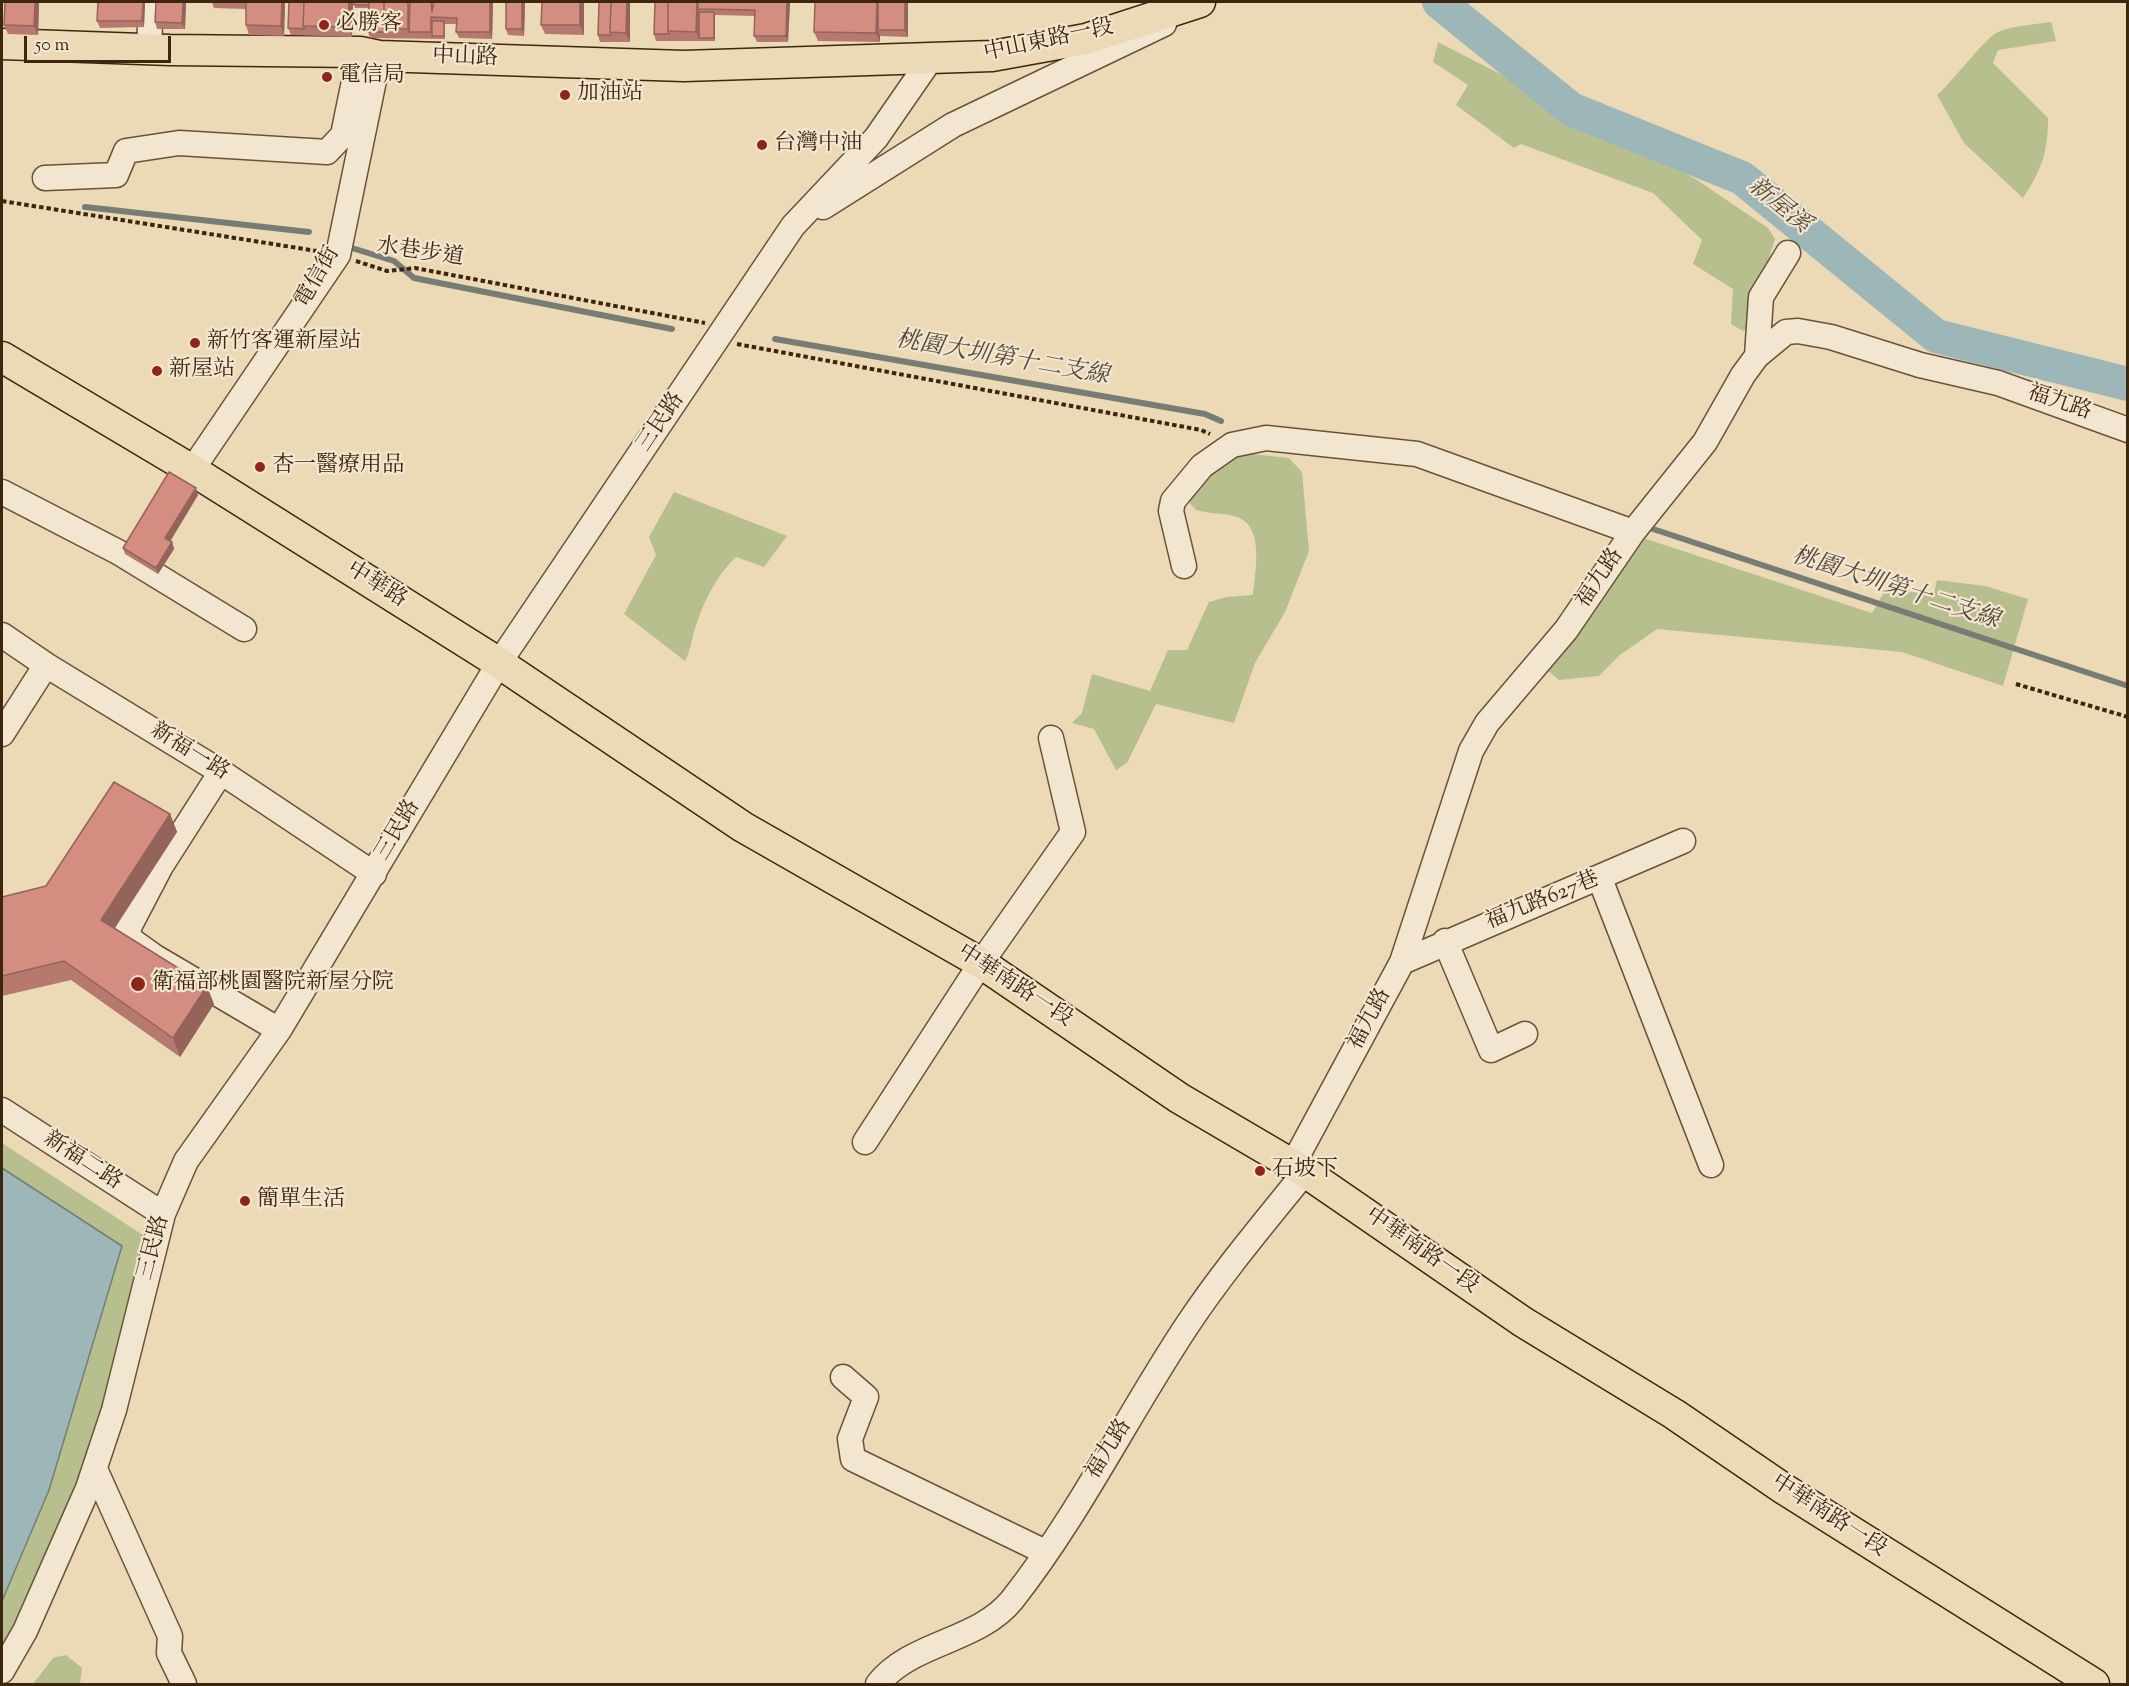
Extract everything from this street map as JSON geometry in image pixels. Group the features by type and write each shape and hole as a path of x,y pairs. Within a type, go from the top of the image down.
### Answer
{"main road":[{"name":"中山東路一段","path":"930,60 992,56 1086,39 1200,2"},
{"name":"中山路","path":"2,44 369,54 684,66 930,60"},
{"name":"中華路","path":"2,357 192,470 499,663 743,827"},
{"name":"中華南路一段","path":"743,827 981,963 1179,1098 1299,1168 1523,1322 1674,1414 1784,1489 2094,1684"}],"street":[{"path":"149,49 151,2"},
{"path":"793,226 953,125 1212,2"},
{"path":"45,178 116,175 126,151 179,143 327,152 343,135 369,54"},
{"name":"電信街","path":"192,470 338,255 369,54"},
{"name":"三民路","path":"2,1671 25,1631 95,1469 114,1410 162,1214 186,1161 279,1030 499,663 793,226 876,138 930,60"},
{"path":"1757,356 1761,297 1788,253"},
{"name":"福九路","path":"878,1684 908,1660 984,1622 1007,1605 1046,1552 1188,1323 1299,1168 1402,962 1471,751 1487,723 1566,630 1633,532 1705,442 1743,375 1757,356 1786,332 1798,331 1831,337 1920,365 1998,383 2127,430"},
{"path":"1184,566 1171,511 1173,501 1202,466 1232,445 1266,438 1417,454 1633,532"},
{"path":"2,492 118,552 244,629"},
{"name":"新福一路","path":"2,634 46,665 221,772 374,874"},
{"path":"2,734 46,665"},
{"path":"865,1142 981,963 1073,832 1051,738"},
{"path":"221,772 161,866 132,917 126,933 134,942 155,957 279,1030"},
{"name":"福九路627巷","path":"1402,962 1445,941 1600,879 1683,841"},
{"path":"1600,879 1711,1165"},
{"path":"1445,941 1491,1050 1525,1034"},
{"name":"新福二路","path":"2,1110 162,1214"},
{"path":"843,1377 866,1397 850,1439 853,1459 1046,1552"},
{"path":"95,1469 170,1636 169,1653 184,1684"}],"path":[{"name":"水巷步道","path":"2,201 338,255 387,271 415,268 722,334 1201,430 1232,445"},
{"path":"2016,684 2127,717"}],"green space":[{"path":"2051,22 2056,41 1998,50 1993,63 2048,118 2043,160 2023,198 1964,143 1937,95 1996,33 2016,27"},
{"path":"1438,42 1626,139 1697,180 1768,228 1775,239 1746,329 1743,331 1731,324 1733,289 1693,264 1702,240 1653,193 1521,144 1514,148 1456,105 1468,85 1433,62"},
{"path":"1242,453 1289,458 1302,472 1309,551 1285,612 1255,663 1234,723 1156,704 1127,763 1116,770 1094,729 1072,723 1082,713 1092,674 1150,691 1168,650 1187,650 1209,602 1227,597 1253,595 1256,552 1252,530 1246,522 1237,517 1196,510 1187,500 1198,481"},
{"path":"674,492 787,536 764,567 736,557 729,564 717,580 703,607 685,661 624,614 656,555 649,537"},
{"path":"1634,535 1872,613 1885,591 1934,593 1937,580 1985,586 2028,599 2003,686 1902,652 1657,629 1620,655 1599,676 1559,680 1547,670"},
{"path":"2,1143 146,1237 97,1443 2,1656"},
{"path":"66,1655 82,1668 80,1684 33,1684 53,1658"}],"water":[{"path":"2,1168 122,1246 49,1490 2,1601"}],"building":[{"path":"5,2 35,2 34,26 4,25"},
{"path":"98,2 143,2 142,21 97,21"},
{"path":"156,2 183,2 182,23 155,22"},
{"path":"246,2 282,2 281,26 246,25"},
{"path":"289,2 304,2 303,26 305,29 288,28"},
{"path":"304,2 349,2 348,27 303,26"},
{"path":"354,2 369,2 369,5 354,5"},
{"path":"369,2 384,2 385,32 368,32"},
{"path":"384,2 408,2 408,29 384,29"},
{"path":"410,2 431,2 432,12 434,2 490,2 490,32 456,32 457,18 431,17 431,32 409,32"},
{"path":"506,2 522,2 522,29 506,29"},
{"path":"542,2 580,2 580,25 541,25"},
{"path":"599,2 611,2 611,35 598,35"},
{"path":"611,2 627,2 626,33 610,32"},
{"path":"655,2 668,2 669,34 654,34"},
{"path":"668,2 697,2 696,32 668,31"},
{"path":"698,2 787,2 786,36 754,36 755,10 698,9"},
{"path":"815,2 877,2 876,33 814,32"},
{"path":"877,2 905,2 905,30 878,30"},
{"path":"699,12 714,12 714,38 699,38"},
{"path":"432,21 444,21 444,36 432,36"},
{"path":"169,472 196,488 165,538 172,542 156,568 123,548"},
{"path":"114,782 170,814 101,920 207,986 173,1038 64,961 2,976 2,897 46,886"}],"waterway":[{"name":"新屋溪","path":"1439,2 1571,109 1742,178 1936,336 2128,384"},
{"name":"桃園大圳第十二支線","path":"85,207 309,232"},
{"name":"桃園大圳第十二支線","path":"352,248 394,261 414,278 672,329"},
{"name":"桃園大圳第十二支線","path":"775,339 1205,414 1221,421"},
{"name":"桃園大圳第十二支線","path":"1650,528 2128,686"}],"place":[{"name":"必勝客","path":"324,25"},
{"name":"電信局","path":"327,77"},
{"name":"加油站","path":"565,95"},
{"name":"台灣中油","path":"762,145"},
{"name":"新竹客運新屋站","path":"195,343"},
{"name":"新屋站","path":"157,371"},
{"name":"杏一醫療用品","path":"260,467"},
{"name":"衛福部桃園醫院新屋分院","path":"138,984"},
{"name":"石坡下","path":"1260,1171"},
{"name":"簡單生活","path":"245,1201"}]}
